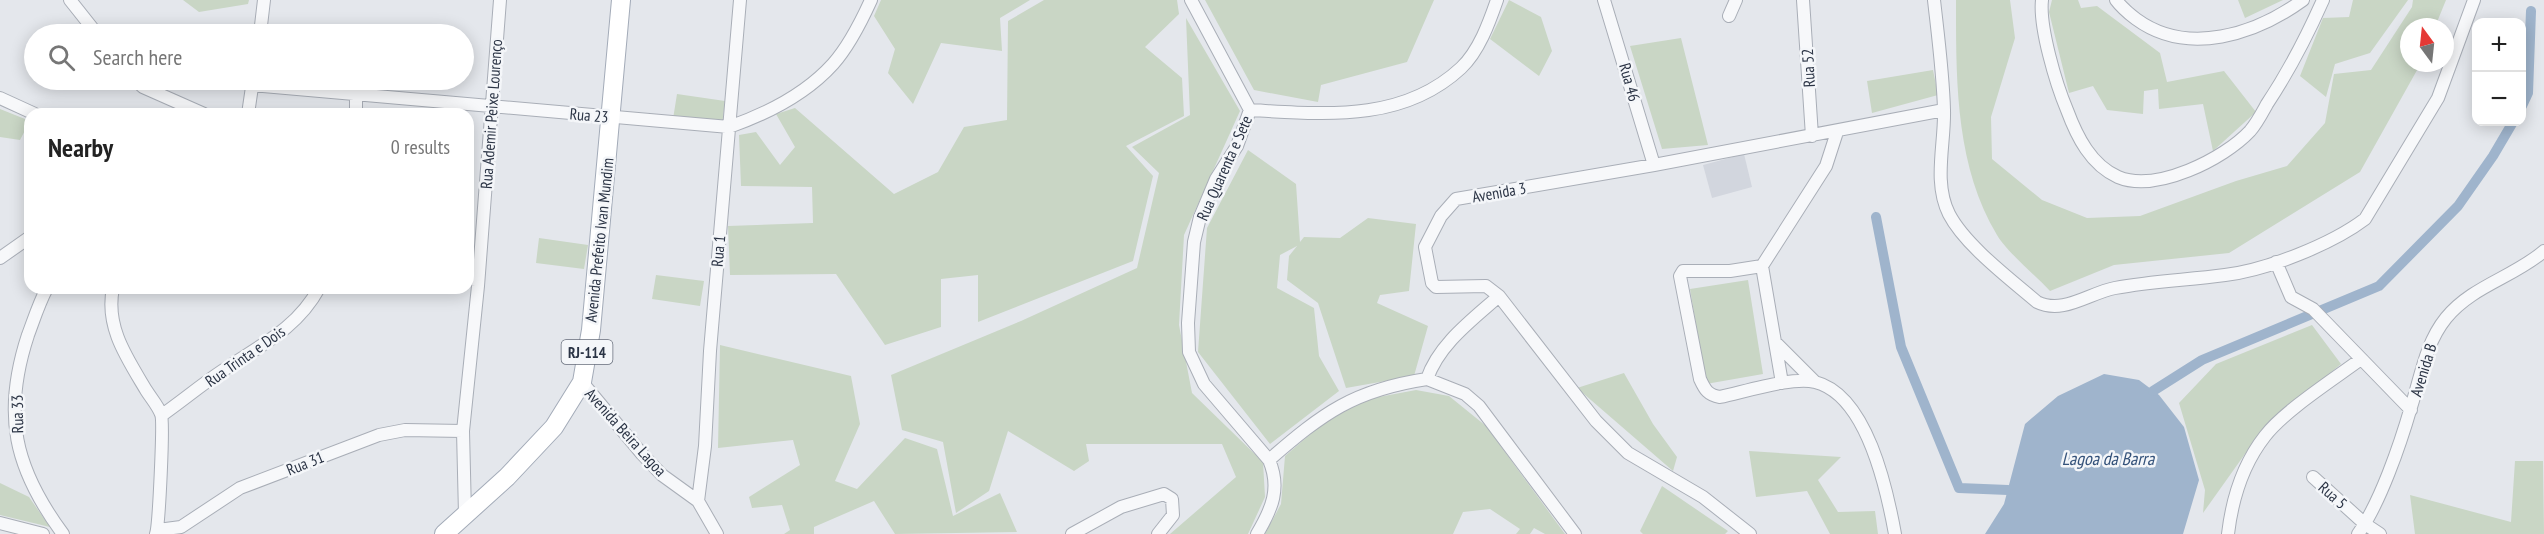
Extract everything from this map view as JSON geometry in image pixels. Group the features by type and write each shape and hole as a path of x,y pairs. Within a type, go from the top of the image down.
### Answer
{"main road":[{"name":"Avenida Prefeito Ivan Mundim","path":"444,534 507,477 554,427 582,382 591,330 621,0"}],"street":[{"path":"70,0 89,24"},
{"path":"261,24 264,0"},
{"name":"Rua Ademir Peixe Lourenço","path":"465,514 463,430 478,286 490,106 500,0"},
{"name":"Rua 1","path":"698,501 705,446 710,351 740,0"},
{"name":"Rua 23","path":"322,90 729,127 753,118 809,86 834,63 858,27 871,0"},
{"name":"Rua Quarenta e Sete","path":"1191,0 1250,110 1237,146 1216,179 1200,217 1194,242 1188,323 1189,352 1204,384 1269,460"},
{"path":"1250,110 1327,114 1374,111 1426,93 1461,68 1485,33 1497,0"},
{"name":"Rua 46","path":"1604,0 1654,165"},
{"path":"1730,16 1736,0"},
{"name":"Rua 52","path":"1803,0 1812,136"},
{"path":"1934,0 1944,111 1941,179 1942,193 1949,213 1960,231 2037,302 2046,306 2061,306 2106,290 2134,284 2225,276 2276,262 2349,231 2365,219 2438,98 2475,0"},
{"path":"2042,0 2041,12 2046,37 2064,104 2076,135 2102,167 2120,178 2147,180 2176,175 2200,167 2220,156 2250,130 2303,45 2323,0"},
{"path":"2116,0 2121,8 2150,29 2176,37 2196,39 2233,34 2265,24 2303,0"},
{"path":"150,90 190,108"},
{"path":"249,108 252,90"},
{"path":"356,94 356,108"},
{"path":"0,98 24,109"},
{"name":"Avenida 3","path":"1499,296 1486,286 1442,288 1432,283 1425,247 1441,216 1456,199 1944,111"},
{"path":"1782,383 1762,266 1826,166 1837,132"},
{"path":"0,258 24,241"},
{"name":"Avenida B","path":"2362,529 2411,410 2432,338 2447,317 2474,293 2544,251"},
{"path":"2276,262 2291,297 2313,309 2411,410"},
{"path":"1762,266 1730,270 1685,270 1680,276 1683,302 1700,379 1705,390 1712,396 1720,397 1782,383 1814,381"},
{"name":"Rua 33","path":"45,294 23,351 13,409 15,432 25,468 39,498 63,534"},
{"path":"112,294 112,321 122,352 162,415 157,532"},
{"name":"Rua Trinta e Dois","path":"162,415 222,371 279,336 309,307 317,294"},
{"path":"1427,380 1431,368 1450,340 1499,296 1596,420 1628,453 1703,497 1750,534"},
{"path":"1776,342 1814,381 1830,388 1842,399 1856,416 1872,445 1895,534"},
{"path":"2228,534 2231,508 2237,490 2265,435 2361,359"},
{"path":"1257,534 1274,501 1274,472 1269,460 1313,422 1349,401 1385,388 1427,380 1465,394 1479,406 1575,534"},
{"name":"Avenida Beira Lagoa","path":"582,382 662,475 698,501 717,534"},
{"name":"Rua 31","path":"157,532 181,527 240,488 380,435 405,430 463,430"},
{"name":"Rua 5","path":"2313,477 2362,529 2380,534"},
{"path":"1072,534 1121,507 1164,494 1172,499 1173,514 1158,534"},
{"path":"0,523 43,534"}],"shaded area":[{"path":"1744,154 1752,187 1712,198 1703,165"}],"green space":[{"path":"183,0 249,0 248,4 199,12"},
{"path":"881,0 1030,0 1000,18 1002,51 941,43 913,104 888,73 895,49 874,16"},
{"path":"1044,0 1177,0 1179,14 1145,47 1182,78 1184,116 1126,146 1153,176 1133,261 978,322 978,275 941,279 941,327 885,345 836,274 730,275 728,226 813,223 812,187 741,186 739,135 756,132 780,165 795,147 776,114 795,108 894,194 938,172 964,127 1007,120 1008,21"},
{"path":"1205,0 1434,0 1407,62 1321,85 1318,102 1254,90"},
{"path":"1509,0 1541,17 1552,51 1539,76 1490,39"},
{"path":"1956,0 2010,0 2015,38 1991,117 1992,159 2042,200 2087,218 2140,216 2236,181 2287,166 2325,123 2334,74 2371,70 2400,25 2400,72 2416,72 2360,172 2229,253 2114,265 2050,291 2002,242 1983,208 1966,151 1958,91"},
{"path":"2052,0 2078,0 2081,8 2097,6 2160,53 2167,82 2224,71 2256,112 2213,151 2203,104 2159,109 2158,89 2144,91 2143,114 2107,110 2093,86 2069,93 2049,12"},
{"path":"2238,0 2283,0 2245,18"},
{"path":"2353,0 2408,0 2370,53 2335,64 2326,97 2300,76 2323,18 2349,17"},
{"path":"2413,0 2446,0 2439,18 2405,18 2412,7"},
{"path":"1186,18 1240,111 1184,235 1179,325 1192,393 1263,462 1265,497 1248,534 1170,534 1236,477 1222,444 1086,444 1089,461 1074,471 1008,431 989,491 956,513 943,442 902,430 891,375 1021,321 1137,268 1159,173 1132,147 1190,115"},
{"path":"1681,38 1708,145 1662,149 1630,46"},
{"path":"1933,70 1938,95 1872,113 1867,81"},
{"path":"677,94 725,101 722,126 673,119"},
{"path":"0,109 24,119 24,132 20,140 0,137"},
{"path":"1248,150 1296,184 1300,242 1304,237 1340,238 1368,218 1416,224 1409,291 1380,295 1377,303 1428,326 1414,376 1346,388 1318,303 1287,280 1289,256 1297,246 1280,255 1277,288 1314,308 1319,356 1339,391 1270,444 1198,352 1207,228"},
{"path":"539,238 588,245 584,269 536,263"},
{"path":"656,275 704,281 700,306 652,299"},
{"path":"1748,280 1763,374 1706,384 1690,289"},
{"path":"2312,325 2341,364 2262,430 2203,513 2205,490 2179,403 2216,364"},
{"path":"720,345 851,376 860,424 835,481 857,489 905,438 937,449 953,516 1000,493 1017,532 895,534 874,501 814,527 814,534 784,534 790,530 782,505 752,508 749,497 800,465 793,440 718,448"},
{"path":"1624,373 1653,424 1677,457 1673,471 1577,388"},
{"path":"1416,390 1449,396 1486,426 1565,534 1545,534 1534,528 1530,534 1516,534 1520,529 1490,509 1463,512 1453,534 1265,534 1281,504 1285,456 1336,412 1368,399"},
{"path":"1749,451 1841,457 1818,480 1838,512 1875,511 1878,534 1830,534 1807,491 1756,497"},
{"path":"2515,461 2543,461 2544,534 2415,534 2410,495 2511,522"},
{"path":"0,483 29,497 50,527 0,515"},
{"path":"1662,486 1728,531 1725,534 1643,534 1640,531"}],"water":[{"name":"Lagoa da Barra","path":"2104,374 2139,380 2159,395 2184,427 2199,480 2183,534 1985,534 2004,504 2025,424 2058,396"}],"waterway":[{"path":"2526,97 2531,11"},
{"path":"2153,391 2202,360 2379,286 2458,206 2511,126"},
{"path":"1876,217 1901,347 1959,488 2008,490"}]}
